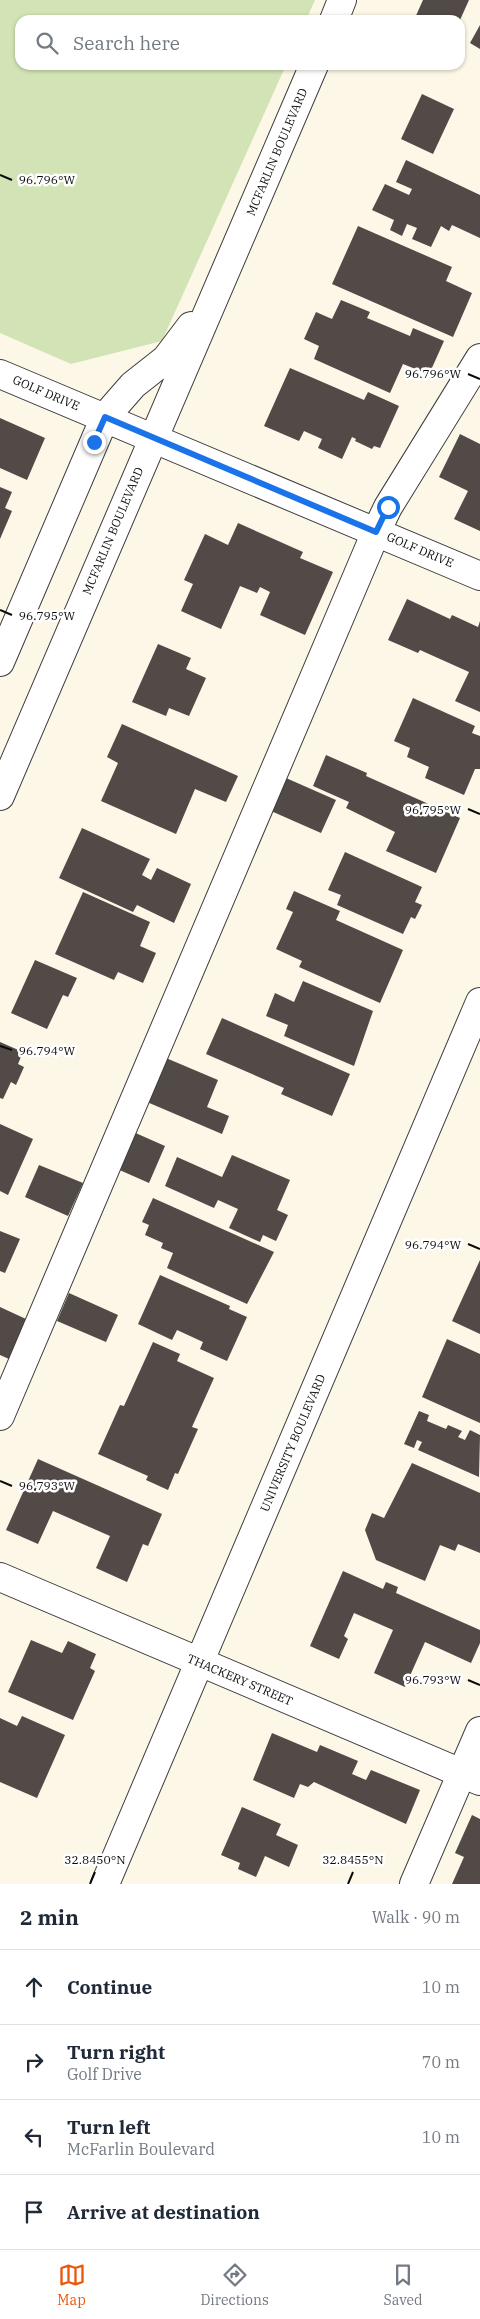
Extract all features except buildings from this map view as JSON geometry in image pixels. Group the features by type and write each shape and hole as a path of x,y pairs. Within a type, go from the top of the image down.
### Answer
{"street":[{"path":"336,15 342,0"},
{"name":"MCFARLIN BOULEVARD","path":"0,796 312,70"},
{"name":"MCFARLIN BOULEVARD","path":"0,662 105,417 133,385 166,359 216,294"},
{"path":"0,1416 376,532 388,507 480,358"},
{"name":"GOLF DRIVE","path":"0,374 480,576"},
{"name":"UNIVERSITY BOULEVARD","path":"104,1884 200,1663 480,1002"},
{"name":"THACKERY STREET","path":"0,1577 471,1777"},
{"path":"414,1884 471,1777 480,1731"}],"green space":[{"path":"0,0 315,0 308,15 15,15 15,70 284,70 162,341 71,364 0,333"}],"route":[{"path":"94,442 105,417 376,532 388,507"}]}
